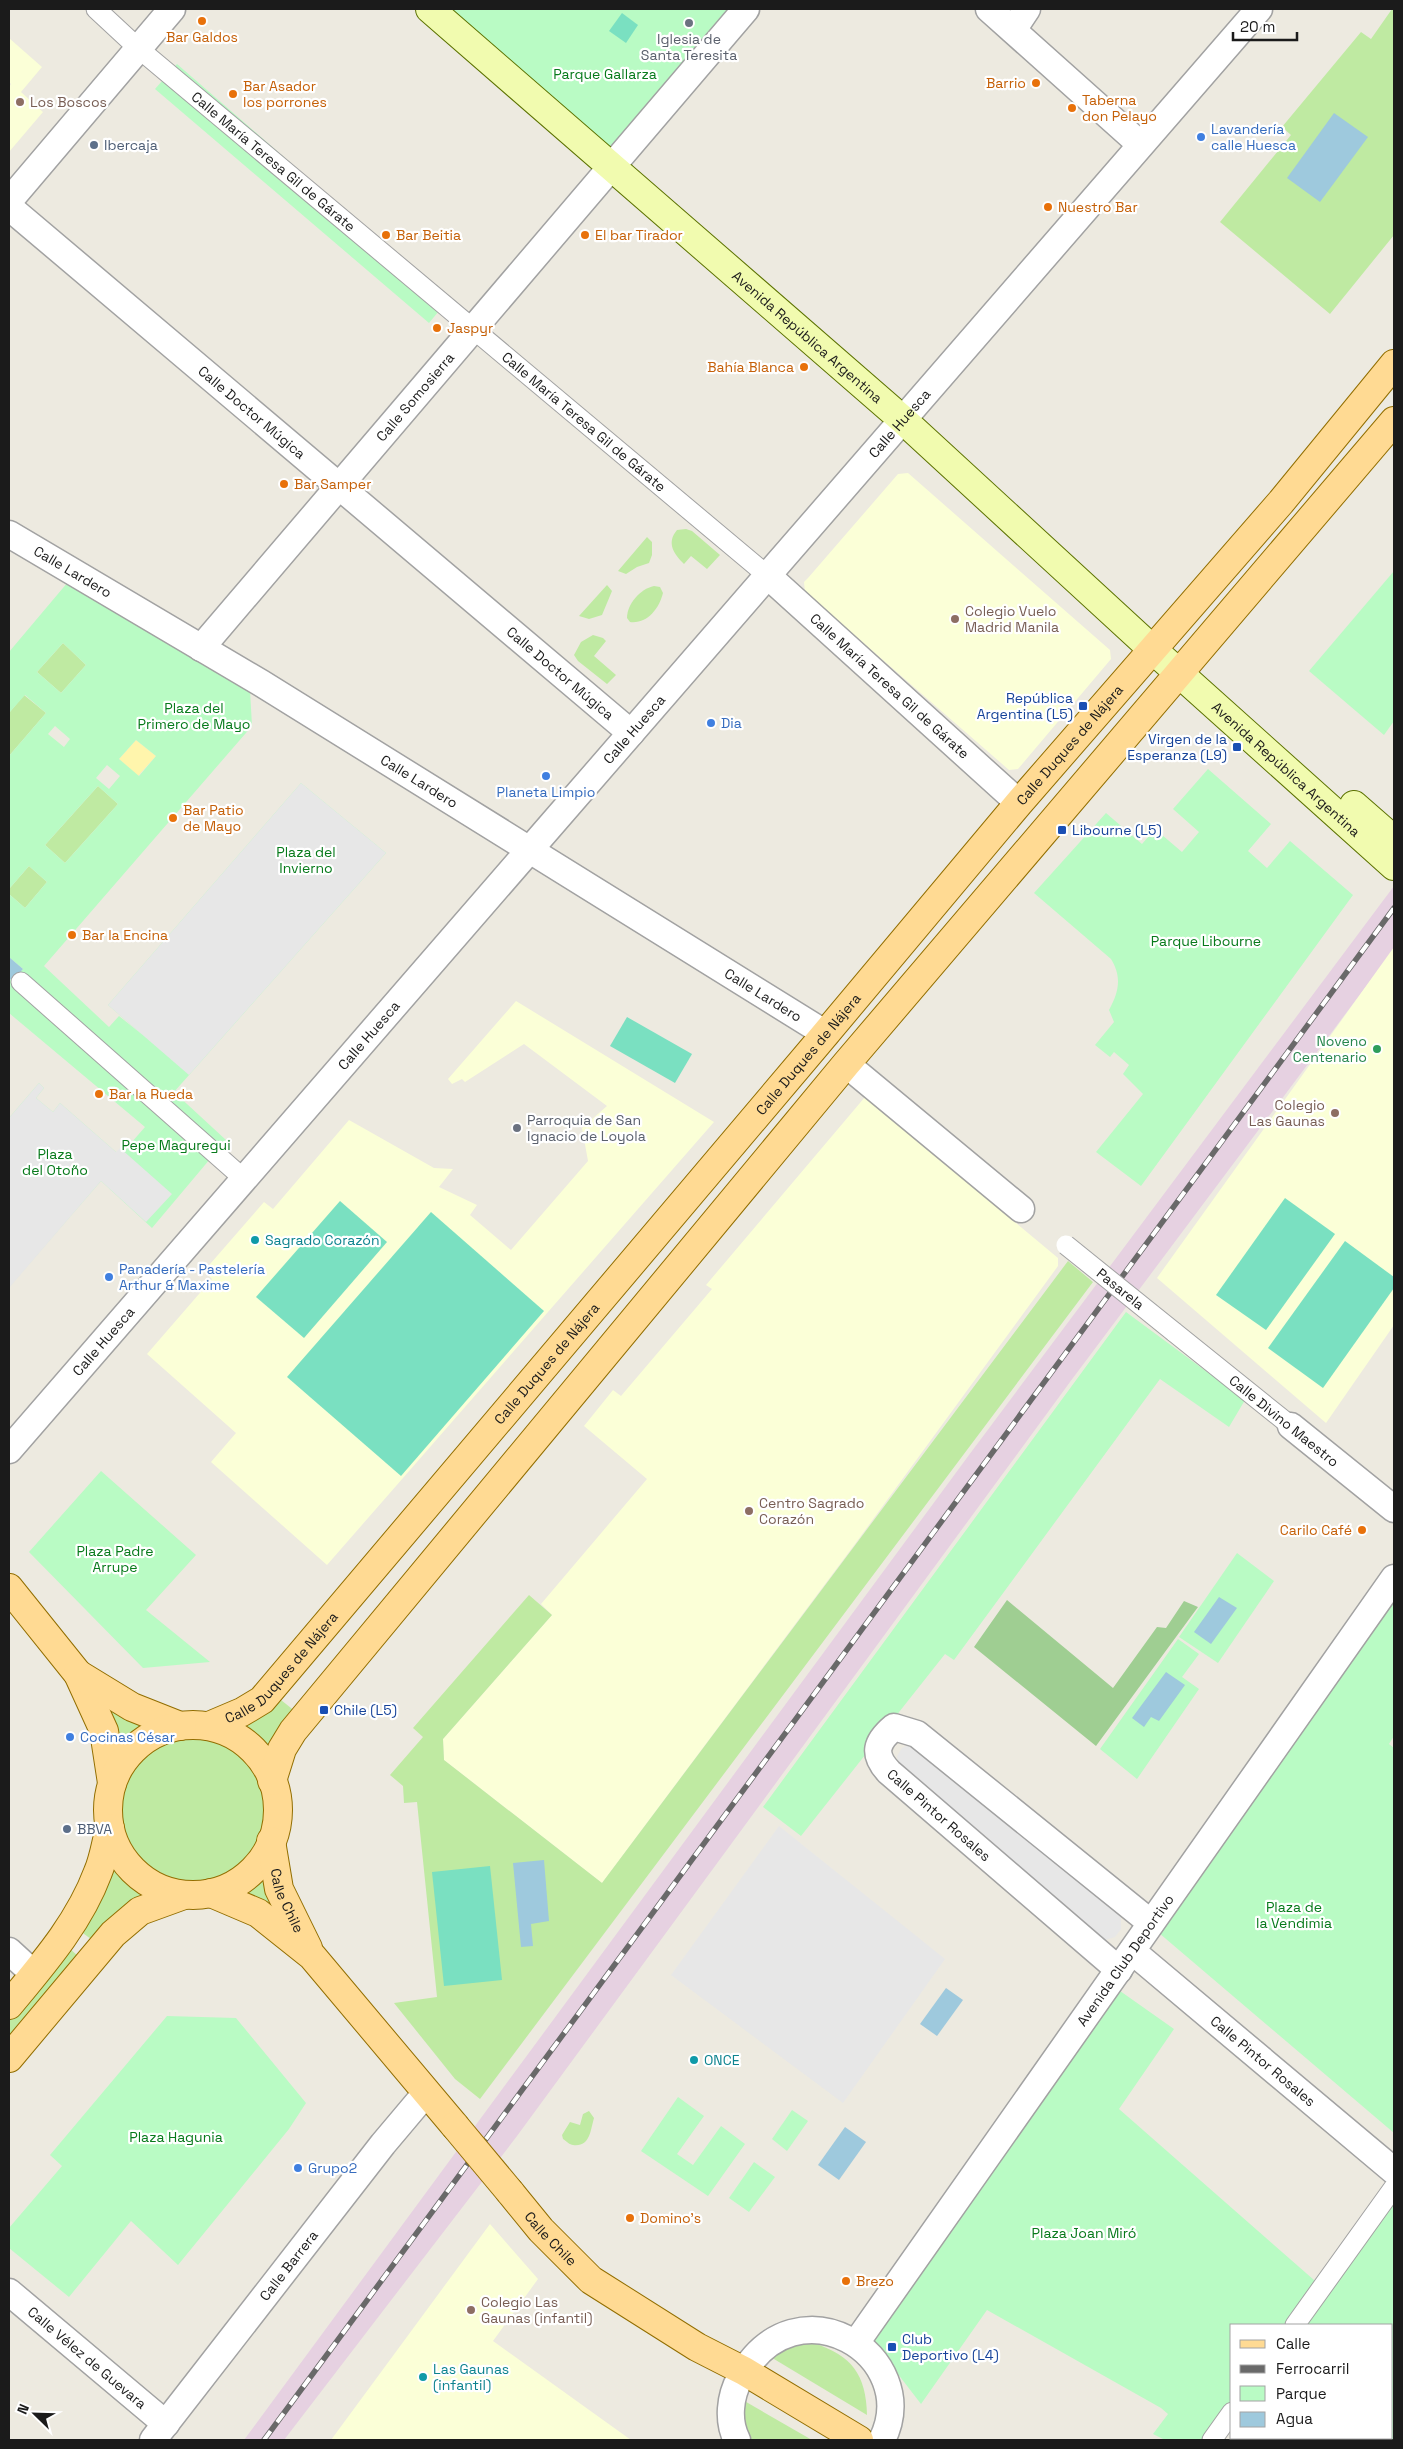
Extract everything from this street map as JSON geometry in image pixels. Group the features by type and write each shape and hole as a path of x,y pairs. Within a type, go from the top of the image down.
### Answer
{"main road":[{"name":"Avenida República Argentina","path":"430,9 902,420 1152,649 1179,672 1222,690 1387,840 1394,866"},
{"name":"Calle Duques de Nájera","path":"209,1726 242,1712 262,1700 826,1034 1018,803 1281,502 1394,364"},
{"path":"272,1781 282,1749 293,1731 846,1064 1394,421"},
{"path":"9,1588 78,1674 104,1730 112,1783"},
{"path":"78,1674 132,1707 180,1726"},
{"path":"9,2058 112,1934 140,1911 184,1895 211,1893 236,1883 249,1873 265,1855 271,1841 277,1813 272,1781 261,1760 242,1741 229,1733 209,1726 180,1726 159,1732 135,1748 123,1761 112,1783 108,1805 110,1828 121,1855 134,1872 162,1889 184,1895"},
{"path":"9,2005 80,1912 99,1872 110,1828"},
{"name":"Calle Chile","path":"271,1841 279,1889 312,1956"},
{"name":"Calle Chile","path":"211,1893 258,1913 312,1956 541,2230 591,2280 697,2347 744,2371 859,2440"}],"street":[{"name":"Calle María Teresa Gil de Gárate","path":"96,9 138,48 473,330 690,508 768,576 1018,803"},
{"path":"9,201 172,9"},
{"name":"Calle Somosierra","path":"201,648 746,9"},
{"path":"989,9 1140,144"},
{"path":"1013,30 1027,9"},
{"name":"Calle Huesca","path":"9,1450 1259,9"},
{"name":"Calle Doctor Múgica","path":"9,207 631,734"},
{"name":"Calle Lardero","path":"9,534 339,731 529,851 826,1034"},
{"path":"21,982 244,1179"},
{"path":"846,1064 1021,1209"},
{"name":"Pasarela","path":"1066,1245 1174,1332"},
{"name":"Calle Divino Maestro","path":"1174,1332 1394,1508"},
{"name":"Avenida Club Deportivo","path":"856,2343 1394,1578"},
{"name":"Calle Pintor Rosales","path":"1152,1923 917,1734 894,1727 883,1735 877,1749 878,1756 880,1763 889,1772 1394,2171"},
{"path":"9,1951 34,1974"},
{"name":"Calle Barrera","path":"160,2432 372,2158 426,2093"},
{"path":"1296,2324 1394,2187"},
{"name":"Calle Vélez de Guevara","path":"9,2292 160,2432"},
{"path":"737,2440 734,2434 730,2408 733,2390 744,2371 762,2348 785,2334 805,2329 832,2331 856,2343 884,2378 890,2409 882,2440"},
{"path":"1212,2440 1230,2415"}],"shaded area":[{"name":"Los Boscos","path":"9,38 42,67 21,92 43,112 9,152 9,87 11,84 9,82"},
{"name":"Colegio Vuelo Madrid Manila","path":"908,473 1110,650 1111,659 1018,769 1009,770 805,592 804,582 898,474"},
{"name":"Plaza del Invierno","path":"301,783 386,853 189,1075 108,1005"},
{"path":"1394,886 1394,949 1070,1382 517,2136 284,2440 244,2440 969,1455"},
{"name":"Colegio Las Gaunas","path":"1394,947 1394,1325 1326,1423 1157,1278"},
{"path":"516,1001 714,1122 327,1565 211,1462 236,1433 147,1354 212,1279 204,1271 264,1202 273,1209 349,1120 434,1168 453,1169 439,1187 477,1205 470,1215 511,1250 588,1161 582,1128 607,1106 524,1044 465,1082 462,1079 452,1084 448,1079"},
{"name":"Plaza del Otoño","path":"39,1083 44,1088 36,1098 53,1112 60,1103 116,1152 120,1148 172,1194 146,1222 101,1181 9,1288 9,1118"},
{"name":"Centro Sagrado Corazón","path":"865,1097 1058,1258 1058,1266 855,1544 602,1883 444,1760 443,1739 552,1615 541,1604 647,1479 584,1426 613,1390 621,1396 712,1289 706,1285"},
{"path":"910,1744 1118,1912 1121,1917 1121,1929 1115,1937 1102,1941 900,1771 897,1756 902,1748"},
{"path":"779,1826 945,1959 843,2103 671,1975"},
{"name":"Colegio Las Gaunas (infantil)","path":"490,2224 538,2279 493,2341 631,2440 331,2440"}],"green space":[{"name":"Parque Gallarza","path":"430,9 746,9 612,167"},
{"path":"1392,9 1394,9 1394,235 1330,314 1220,222 1291,135 1282,127 1361,32 1371,39"},
{"path":"622,13 638,25 626,43 609,31"},
{"path":"177,64 448,300 429,323 155,89"},
{"path":"686,529 692,531 720,555 707,569 691,556 684,564 674,552 672,539 674,535 677,530"},
{"path":"647,537 652,542 652,555 649,563 637,567 626,574 618,571"},
{"path":"1394,571 1394,721 1384,735 1309,671"},
{"path":"68,582 250,690 252,726 44,966 109,1027 119,1016 144,1036 108,1005 301,783 386,853 174,1092 226,1140 152,1228 101,1181 9,1287 9,1118 39,1083 44,1088 36,1098 53,1112 60,1103 116,1152 124,1151 145,1127 9,1013 9,978 12,981 23,969 9,957 9,894 25,908 47,882 29,866 9,889 9,756 46,713 25,695 9,713 9,652","holes":["63,643 86,665 61,693 37,672","55,726 70,739 64,747 48,734","136,740 156,756 139,776 119,759","107,765 120,776 109,789 96,778","98,786 118,804 65,863 45,845"]},
{"path":"607,585 612,591 602,615 589,619 579,616"},
{"path":"654,586 660,587 663,593 659,605 642,621 630,622 627,618 629,608 635,598 644,590"},
{"path":"593,635 606,641 594,656 616,675 607,684 578,661 574,655 581,642"},
{"path":"63,643 86,665 61,693 37,672"},
{"path":"24,695 46,713 9,756 9,713"},
{"name":"Parque Libourne","path":"1208,769 1271,824 1248,851 1267,868 1290,841 1353,895 1141,1186 1096,1152 1143,1094 1123,1074 1129,1065 1114,1052 1110,1057 1095,1045 1114,1022 1109,1010 1117,991 1117,972 1111,959 1034,893 1106,813 1142,844 1155,829 1182,852 1199,832 1173,809"},
{"path":"98,786 118,804 65,863 45,845"},
{"path":"29,866 47,882 25,908 9,894 9,889"},
{"path":"627,1017 692,1054 675,1083 610,1046"},
{"path":"1285,1198 1335,1234 1266,1330 1216,1295"},
{"path":"340,1201 387,1242 304,1338 256,1297"},
{"path":"431,1212 544,1311 401,1476 287,1377"},
{"path":"1345,1241 1394,1277 1394,1288 1323,1388 1268,1348"},
{"path":"1068,1261 1093,1282 480,2099 455,2079 394,2003 437,1997 417,1802 404,1803 403,1786 390,1775 423,1737 413,1728 529,1595 552,1615 443,1739 444,1760 602,1883"},
{"path":"1126,1312 1245,1400 1229,1427 1160,1379 954,1660 945,1654 801,1836 763,1807"},
{"name":"Plaza Padre Arrupe","path":"101,1471 196,1555 146,1610 210,1662 143,1668 29,1552"},
{"path":"1237,1553 1274,1581 1218,1663 1179,1637"},
{"name":"Plaza de la Vendimia","path":"1394,1599 1394,1736 1389,1744 1394,1748 1394,2133 1159,1933"},
{"path":"1007,1600 1113,1688 1157,1627 1166,1628 1184,1601 1198,1607 1096,1746 974,1647"},
{"path":"1178,1639 1199,1654 1182,1677 1199,1689 1137,1779 1100,1749"},
{"path":"99,1695 146,1725 129,1737 116,1754"},
{"path":"276,1696 296,1712 270,1762 262,1747 242,1727"},
{"path":"194,1737 221,1743 234,1749 245,1758 254,1769 260,1782 266,1809 260,1836 254,1849 245,1860 234,1869 221,1875 194,1881 167,1875 154,1869 143,1860 134,1849 128,1836 122,1809 128,1782 134,1769 143,1758 154,1749 167,1743"},
{"path":"115,1856 125,1876 141,1889 154,1896 91,1939 80,1931 107,1888"},
{"path":"490,1866 502,1980 444,1986 432,1872"},
{"path":"266,1867 282,1913 261,1899 236,1891 246,1887"},
{"path":"67,1946 79,1957 9,2041 9,2016"},
{"name":"Plaza Joan Miró","path":"1113,1986 1174,2029 1119,2109 1322,2287 1394,2187 1394,2440 1313,2440 1393,2439 1393,2324 1230,2324 1230,2415 1212,2440 1165,2440 1153,2434 1168,2414 1161,2408 987,2310 921,2404 871,2339"},
{"name":"Plaza Hagunia","path":"167,2016 236,2018 306,2103 289,2129 178,2265 131,2221 69,2297 9,2248 9,2228 62,2166 50,2155"},
{"path":"678,2097 704,2116 677,2154 693,2165 721,2126 745,2144 708,2196 641,2151"},
{"path":"792,2110 808,2121 787,2151 772,2139"},
{"path":"589,2111 594,2118 586,2141 579,2145 569,2144 563,2139 562,2135 570,2122 580,2125 583,2114"},
{"path":"754,2162 775,2177 749,2212 729,2198"},
{"path":"813,2343 838,2354 854,2368 864,2389 867,2415 769,2356 793,2344"},
{"path":"741,2399 812,2440 751,2440 743,2420"}],"sand":[{"path":"136,740 156,756 138,776 119,759"}],"water":[{"path":"1334,113 1368,137 1320,202 1287,178"},
{"path":"9,957 23,969 12,981 9,978"},
{"path":"1219,1597 1237,1608 1211,1644 1194,1632"},
{"path":"1166,1672 1185,1685 1159,1721 1151,1717 1144,1727 1132,1718"},
{"path":"544,1860 549,1921 531,1924 533,1946 521,1947 513,1863"},
{"path":"946,1988 963,2000 937,2036 920,2024"},
{"path":"845,2127 866,2142 839,2180 818,2165"}],"railway":[{"path":"264,2440 1394,908"}],"place":[{"name":"Bar Galdos","path":"202,21"},
{"name":"Iglesia de Santa Teresita","path":"689,23"},
{"name":"Barrio","path":"1036,83"},
{"name":"Bar Asador los porrones","path":"233,94"},
{"name":"Los Boscos","path":"20,102"},
{"name":"Taberna don Pelayo","path":"1072,108"},
{"name":"Lavandería calle Huesca","path":"1201,137"},
{"name":"Ibercaja","path":"94,145"},
{"name":"Nuestro Bar","path":"1048,207"},
{"name":"Bar Beitia","path":"386,235"},
{"name":"El bar Tirador","path":"585,235"},
{"name":"Jaspyr","path":"437,328"},
{"name":"Bahía Blanca","path":"804,367"},
{"name":"Bar Samper","path":"284,484"},
{"name":"Colegio Vuelo Madrid Manila","path":"955,619"},
{"name":"República Argentina (L5)","path":"1083,706"},
{"name":"Dia","path":"711,723"},
{"name":"Virgen de la Esperanza (L9)","path":"1237,747"},
{"name":"Planeta Limpio","path":"546,776"},
{"name":"Bar Patio de Mayo","path":"173,818"},
{"name":"Libourne (L5)","path":"1062,830"},
{"name":"Bar la Encina","path":"72,935"},
{"name":"Noveno Centenario","path":"1377,1049"},
{"name":"Bar la Rueda","path":"99,1094"},
{"name":"Colegio Las Gaunas","path":"1335,1113"},
{"name":"Parroquia de San Ignacio de Loyola","path":"517,1128"},
{"name":"Sagrado Corazón","path":"255,1240"},
{"name":"Panadería - Pastelería Arthur & Maxime","path":"109,1277"},
{"name":"Centro Sagrado Corazón","path":"749,1511"},
{"name":"Carilo Café","path":"1362,1530"},
{"name":"Chile (L5)","path":"324,1710"},
{"name":"Cocinas César","path":"70,1737"},
{"name":"BBVA","path":"67,1829"},
{"name":"ONCE","path":"694,2060"},
{"name":"Grupo2","path":"298,2168"},
{"name":"Domino's","path":"630,2218"},
{"name":"Brezo","path":"846,2281"},
{"name":"Colegio Las Gaunas (infantil)","path":"471,2310"},
{"name":"Club Deportivo (L4)","path":"892,2347"},
{"name":"Las Gaunas (infantil)","path":"423,2377"}],"park label":[{"name":"Plaza del Primero de Mayo","path":"194,716"},
{"name":"Pepe Maguregui","path":"176,1145"}]}
